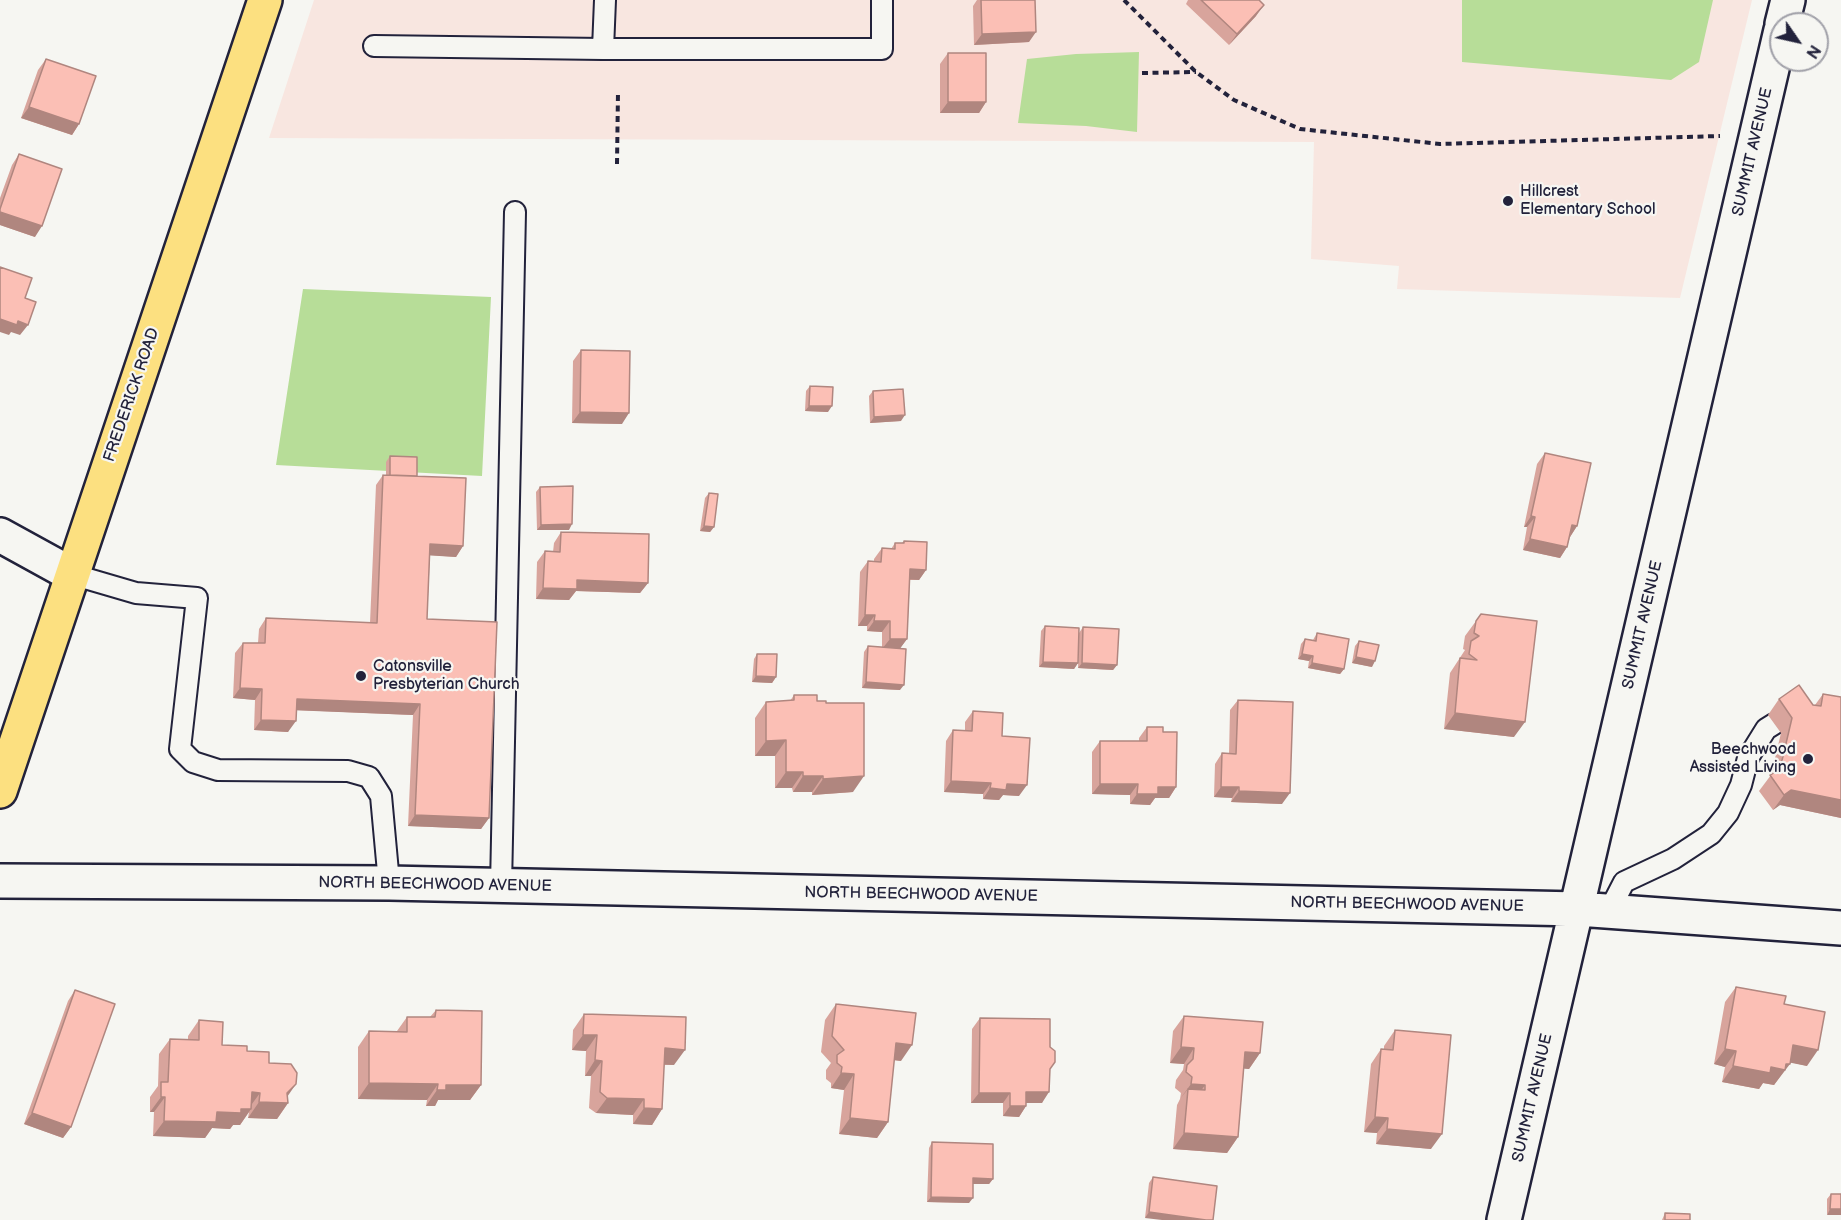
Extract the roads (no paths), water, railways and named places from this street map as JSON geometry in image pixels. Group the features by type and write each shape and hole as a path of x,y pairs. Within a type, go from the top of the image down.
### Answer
{"main road":[{"name":"FREDERICK ROAD","path":"0,791 265,0"}],"street":[{"name":"SUMMIT AVENUE","path":"1504,1220 1594,910 1772,72"},
{"path":"0,535 72,574"},
{"name":"NORTH BEECHWOOD AVENUE","path":"0,881 501,886 1594,910 1841,928"}],"lane":[{"path":"603,49 605,0"},
{"path":"374,46 882,49 882,0"},
{"path":"501,886 515,212"},
{"path":"72,574 136,593 197,598 180,749 194,762 218,770 348,771 369,777 381,796 389,884"},
{"path":"1594,910 1624,882 1673,859 1710,834 1728,813 1741,785 1748,758 1766,729 1774,724"}],"place":[{"name":"Hillcrest Elementary School","path":"1508,201"},
{"name":"Catonsville Presbyterian Church","path":"361,676"},
{"name":"Beechwood Assisted Living","path":"1808,759"}]}
